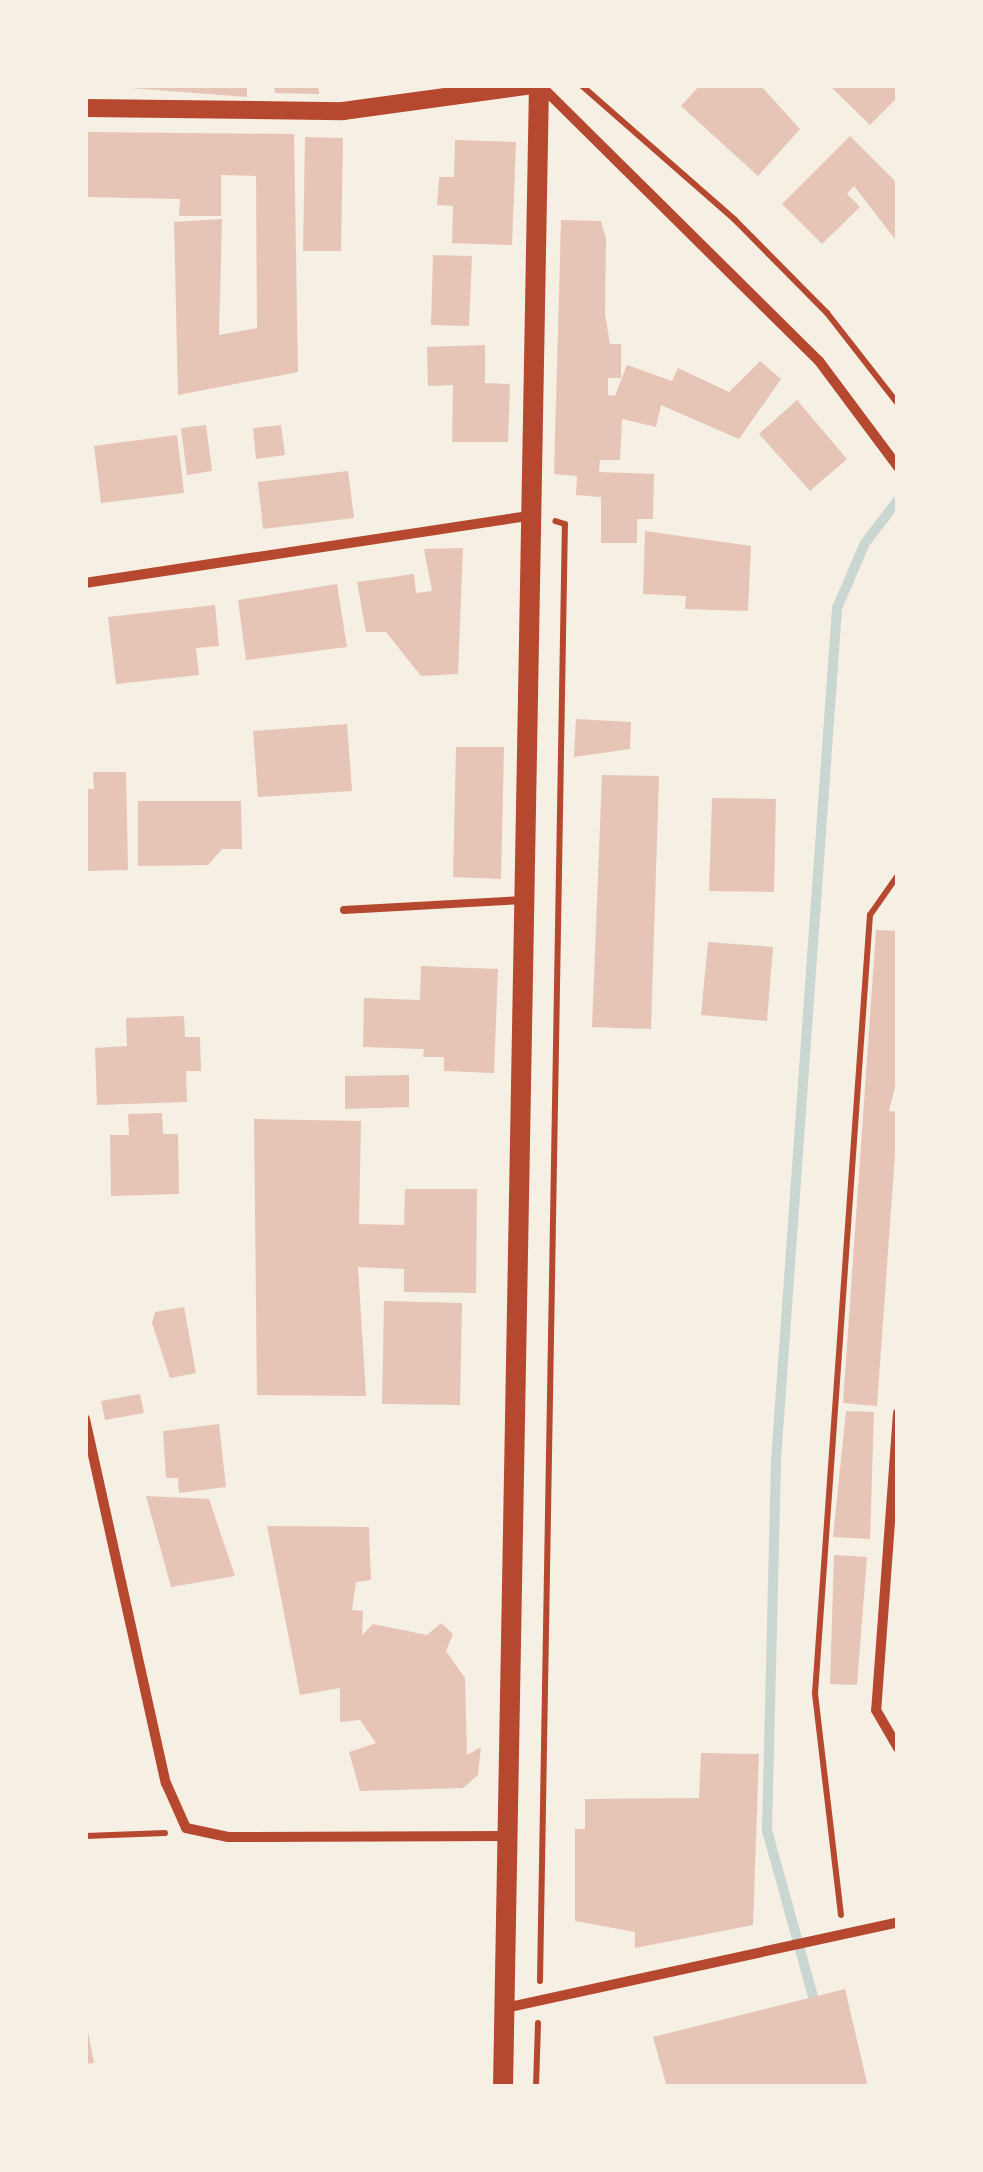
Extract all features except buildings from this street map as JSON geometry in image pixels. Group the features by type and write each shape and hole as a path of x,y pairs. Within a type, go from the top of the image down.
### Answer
{"main road":[{"path":"503,2087 538,85"}],"street":[{"path":"85,108 343,111 538,85 819,361 898,466"},
{"path":"85,583 532,515"},
{"path":"898,1414 876,1710 898,1748"},
{"path":"85,1419 166,1783 186,1828 216,1836 508,1836"},
{"path":"504,2008 540,1997 769,1954 898,1922"}],"lane":[{"path":"344,910 524,900"}],"path":[{"path":"581,85 734,220 827,312 898,404"},
{"path":"532,515 565,524 536,2087"},
{"path":"874,1930 837,1910 815,1693 870,914 898,875"},
{"path":"85,1836 186,1828"}],"waterway":[{"path":"814,2000 767,1830 776,1460 837,608 865,543 898,500"}]}
